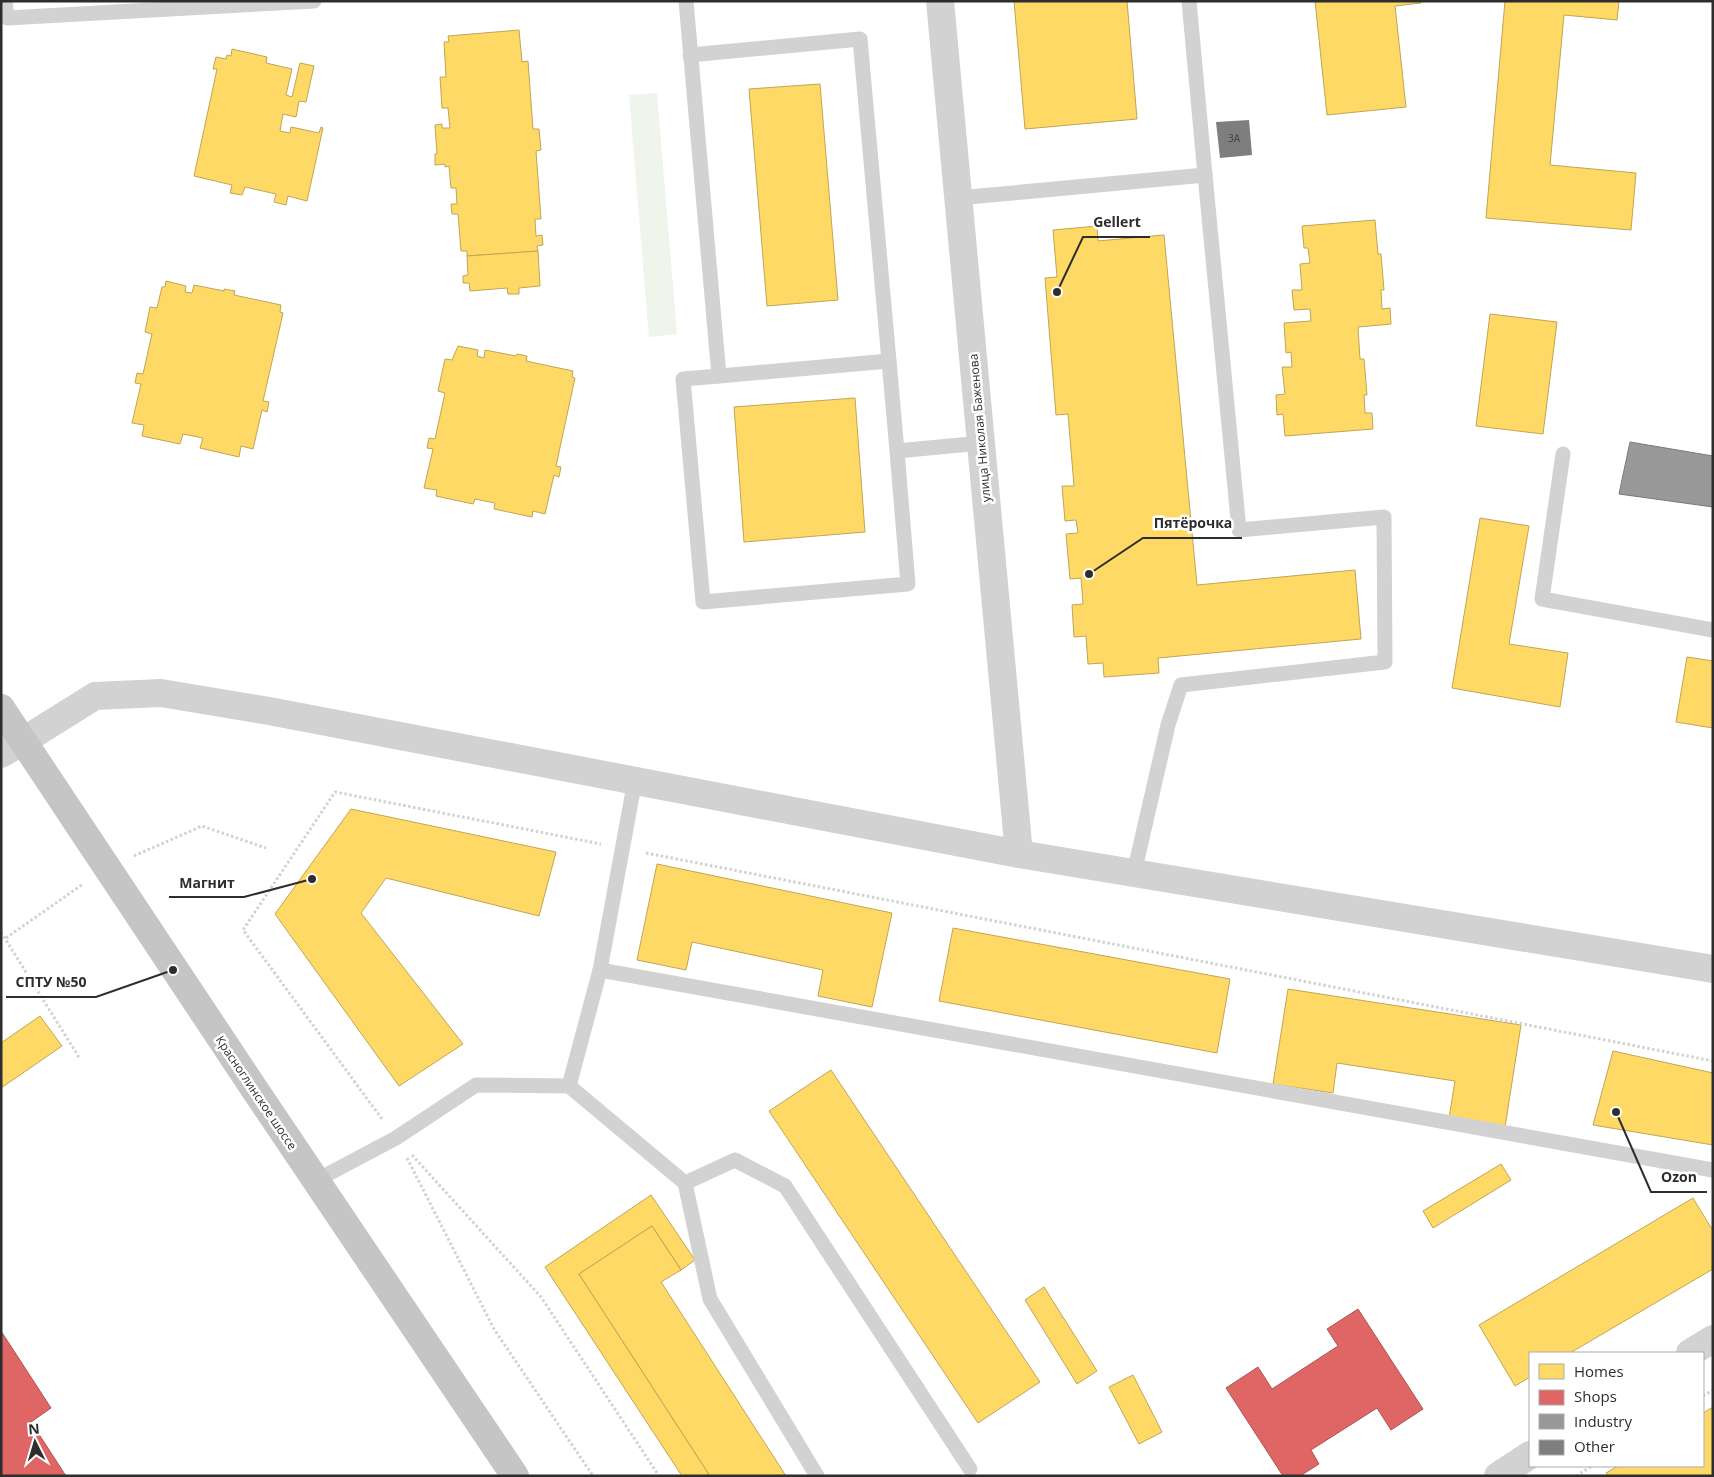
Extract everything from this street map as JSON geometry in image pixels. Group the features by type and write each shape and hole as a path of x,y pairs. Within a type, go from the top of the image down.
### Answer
{"main road":[{"name":"Красноглинское шоссе","path":"1,708 12,748 315,1181 515,1476"}],"street":[{"name":"улица Николая Баженова","path":"940,1 1019,854"},
{"path":"12,748 95,696 161,693 269,710 1019,854 1713,969"},
{"path":"1692,1352 1713,1339"},
{"path":"1498,1476 1529,1457"}],"lane":[{"path":"5,1 7,18 219,4 314,1"},
{"path":"686,1 719,376"},
{"path":"1134,873 1168,725 1181,686 1384,662 1384,516 1239,530 1189,1"},
{"path":"690,55 860,39 908,584 703,602 683,379 888,361"},
{"path":"958,198 1205,175"},
{"path":"897,451 981,443"},
{"path":"1563,454 1542,598 1713,630"},
{"path":"569,1086 600,970 635,780"},
{"path":"600,970 1713,1170"},
{"path":"315,1181 396,1138 476,1085 569,1086 685,1183 710,1299 817,1476"},
{"path":"685,1183 735,1160 785,1186 970,1469"}],"path":[{"path":"1,932 80,1059"},
{"path":"396,1138 494,1329 594,1476"},
{"path":"1576,1476 1590,1467"}],"shaded area":[{"path":"657,93 677,334 649,337 629,95"}],"building: Homes":[{"path":"1014,1 1127,1 1137,119 1025,129"},
{"path":"1315,1 1420,1 1421,3 1395,6 1406,107 1327,115"},
{"path":"1505,1 1619,1 1617,20 1564,15 1550,165 1636,173 1631,230 1486,218"},
{"path":"519,30 522,62 528,61 533,129 539,129 541,150 536,151 541,219 535,219 536,236 542,235 543,245 537,246 538,251 467,256 467,251 461,251 458,214 452,214 451,204 457,204 456,188 451,188 449,166 445,167 445,164 435,165 435,154 437,154 435,125 442,124 442,128 450,128 448,108 442,108 440,77 446,77 444,42 449,42 448,36"},
{"path":"232,49 267,57 266,63 292,69 286,95 292,97 300,63 314,66 306,102 299,101 296,117 283,114 280,131 290,133 291,127 319,133 321,127 323,128 307,201 288,196 286,205 274,202 276,194 245,187 242,195 230,193 232,185 194,176 217,69 213,69 216,57 226,59 227,55 231,56"},
{"path":"820,84 838,300 767,306 749,89"},
{"path":"1375,220 1378,254 1381,254 1384,290 1381,290 1382,309 1390,308 1391,324 1358,327 1360,359 1364,359 1367,395 1364,395 1365,413 1372,413 1373,429 1285,436 1283,414 1277,415 1276,395 1285,394 1282,367 1292,367 1291,352 1286,353 1284,323 1311,321 1310,309 1294,310 1292,290 1302,290 1300,264 1310,263 1308,248 1304,248 1302,226"},
{"path":"1097,226 1098,241 1164,235 1197,585 1355,570 1361,639 1158,658 1159,673 1104,677 1103,663 1088,664 1086,636 1074,637 1072,605 1083,604 1081,578 1070,579 1066,534 1078,533 1076,520 1065,521 1062,486 1074,486 1068,414 1056,415 1045,278 1057,277 1053,230"},
{"path":"538,251 540,286 519,288 519,294 508,294 507,288 470,291 469,283 463,283 463,276 468,275 467,256"},
{"path":"166,281 186,286 185,292 192,293 194,285 224,291 224,289 235,291 234,295 281,305 280,312 283,313 263,401 269,402 267,412 262,410 253,449 241,446 239,457 200,448 203,438 183,434 180,444 142,436 144,425 132,423 141,384 135,383 137,373 143,374 152,334 145,332 150,307 157,308 162,287 165,287"},
{"path":"1490,314 1557,322 1543,434 1476,426"},
{"path":"458,346 478,350 477,356 484,358 485,350 516,356 517,354 527,356 526,361 573,371 572,377 575,378 556,466 561,467 559,477 554,475 545,514 533,511 532,517 494,509 495,503 475,499 473,504 436,496 437,490 424,488 433,449 427,448 429,438 435,439 445,393 438,391 445,359 452,360"},
{"path":"855,398 865,532 744,542 734,407"},
{"path":"1480,518 1529,526 1509,644 1568,653 1560,707 1452,688"},
{"path":"1687,657 1713,661 1713,728 1676,722"},
{"path":"351,809 556,852 539,916 386,878 361,913 463,1044 399,1086 275,914"},
{"path":"657,864 892,913 872,1007 818,996 823,970 692,942 686,970 637,960"},
{"path":"953,928 1230,979 1217,1053 939,1001"},
{"path":"1288,989 1521,1025 1505,1127 1449,1118 1455,1081 1337,1063 1333,1093 1273,1084"},
{"path":"40,1016 62,1046 1,1088 1,1043"},
{"path":"1613,1051 1713,1073 1713,1145 1593,1125"},
{"path":"831,1070 1040,1382 978,1423 769,1111"},
{"path":"1501,1164 1511,1180 1433,1228 1423,1211"},
{"path":"651,1195 695,1260 681,1270 652,1226 579,1274 710,1476 682,1476 545,1267"},
{"path":"1693,1198 1713,1231 1713,1269 1572,1352 1529,1352 1529,1378 1515,1386 1479,1325"},
{"path":"652,1226 681,1270 661,1282 786,1476 710,1476 579,1274"},
{"path":"1044,1287 1097,1371 1077,1384 1025,1300"},
{"path":"1133,1375 1162,1432 1139,1444 1109,1387"},
{"path":"1713,1407 1713,1476 1608,1476 1606,1473 1616,1467 1704,1467 1704,1412"}],"building: Shops":[{"path":"1358,1309 1423,1409 1391,1430 1377,1408 1311,1450 1319,1464 1300,1476 1283,1476 1226,1388 1258,1367 1272,1389 1338,1346 1327,1329"},
{"path":"1,1331 51,1408 31,1422 66,1476 1,1476"}],"building: Industry":[{"path":"1630,442 1713,456 1713,507 1619,494"}],"building: Other":[{"path":"1249,120 1252,155 1220,158 1216,122"}],"place":[{"name":"Gellert","path":"1057,292"},
{"name":"Пятёрочка","path":"1089,574"},
{"name":"Магнит","path":"312,879"},
{"name":"СПТУ №50","path":"173,970"},
{"name":"Ozon","path":"1616,1112"}]}
